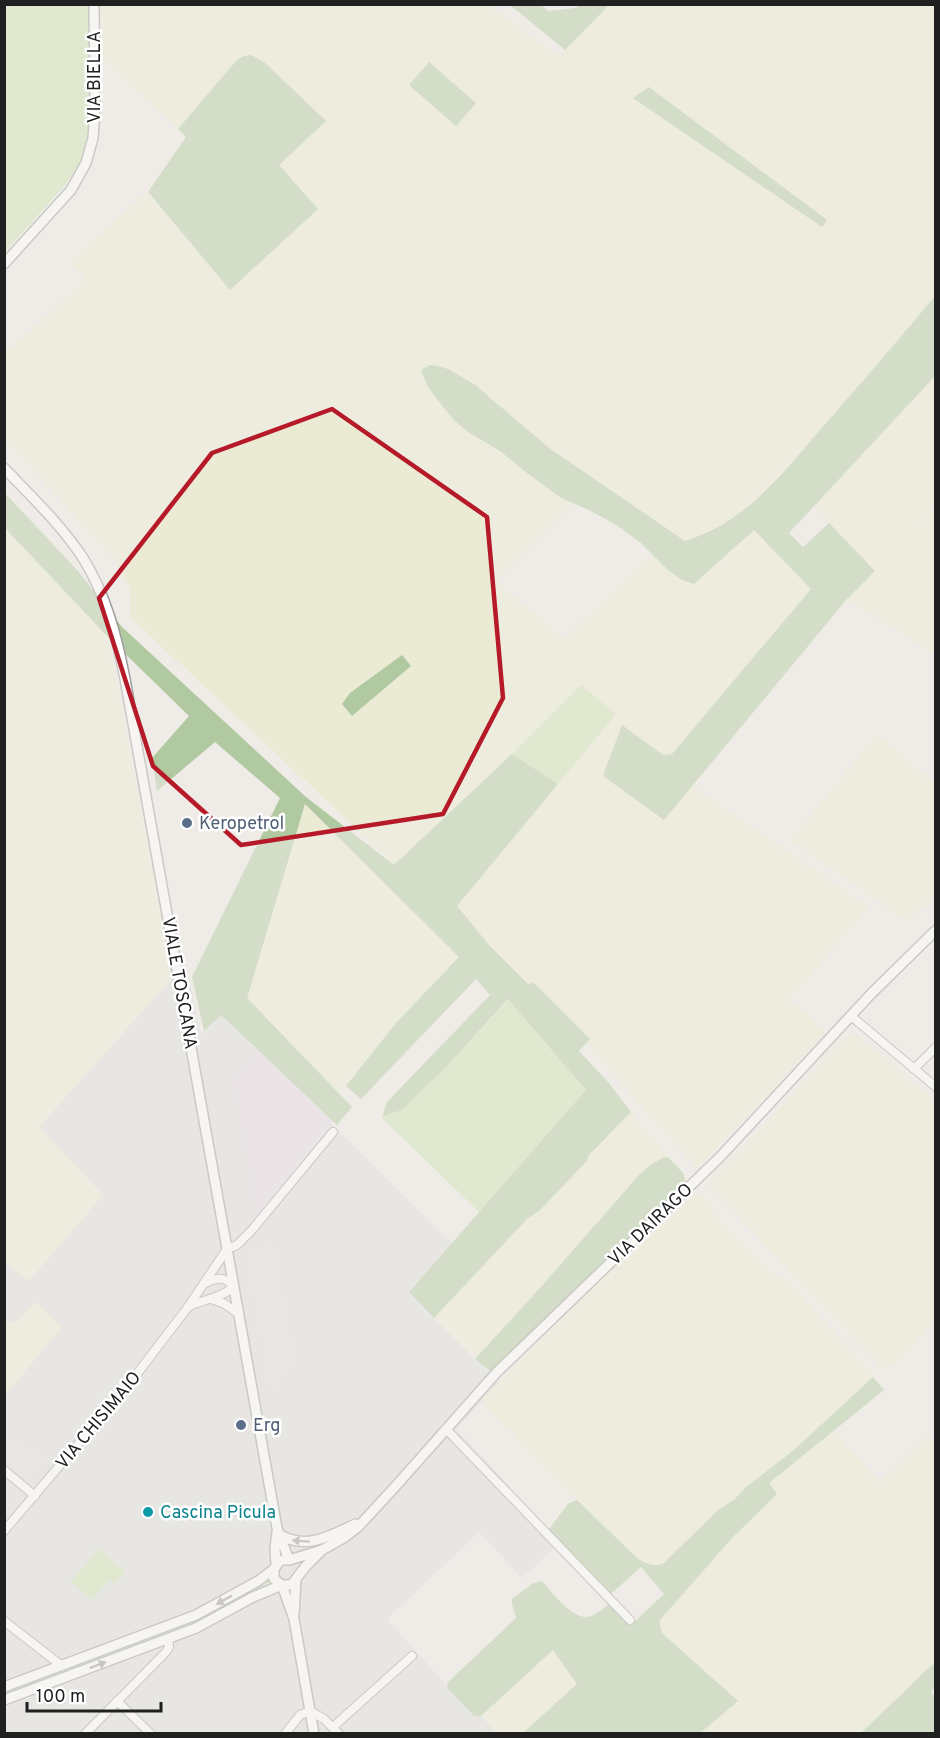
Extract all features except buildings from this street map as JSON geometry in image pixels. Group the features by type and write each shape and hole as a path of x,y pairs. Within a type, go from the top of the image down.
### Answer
{"street":[{"name":"VIA BIELLA","path":"4,264 70,190 86,163 93,138 95,108 94,4"},
{"name":"VIALE TOSCANA","path":"4,468 53,519 80,554 101,594 116,637 278,1532 289,1560"},
{"name":"VIA DAIRAGO","path":"322,1550 345,1537 364,1521 513,1356 720,1157 899,965 936,930"},
{"path":"851,1016 936,1087"},
{"path":"914,1070 936,1047"},
{"path":"227,1249 237,1245 252,1230 333,1132"},
{"name":"VIA CHISIMAIO","path":"4,1531 121,1394 188,1307 227,1249"},
{"path":"205,1283 222,1278 234,1286"},
{"name":"VIA CHISIMAIO","path":"188,1307 225,1294 234,1286"},
{"path":"207,1299 219,1301 239,1314"},
{"path":"446,1429 630,1620"},
{"path":"4,1470 35,1496"},
{"path":"278,1532 294,1541 306,1543 325,1538 364,1521"},
{"name":"VIALE TOSCANA","path":"275,1567 275,1545 278,1532"},
{"path":"4,1687 200,1613 258,1581 283,1560 322,1550"},
{"path":"4,1700 204,1624 253,1597 282,1585 289,1585 322,1550"},
{"path":"289,1560 297,1567 294,1619"},
{"path":"275,1567 274,1579 282,1585 294,1619 314,1734"},
{"path":"4,1621 62,1666"},
{"path":"85,1734 166,1652 169,1647 168,1638"},
{"path":"310,1711 324,1719 336,1730 412,1656"},
{"path":"117,1701 151,1734"},
{"path":"285,1734 299,1716 310,1711"}],"highlighted area":[{"path":"332,409 487,517 503,698 443,814 241,845 153,766 99,598 212,453"}],"shaded area":[{"path":"186,963 201,1034 220,1014 452,1243 409,1292 499,1383 456,1429 561,1542 522,1578 479,1532 387,1619 474,1716 481,1716 497,1733 5,1733 5,1394 17,1323 5,1320 5,1261 29,1281 38,1127"},
{"path":"258,1050 333,1121 256,1218 231,1080"},
{"path":"273,1245 294,1362 272,1391 247,1254 250,1250"},
{"path":"15,1437 44,1461 30,1478 5,1457 5,1449"}],"green space":[{"path":"5,5 91,5 89,136 79,164 65,185 5,252"},
{"path":"101,5 490,5 559,56 609,5 935,5 935,296 811,441 737,516 715,530 685,541 549,448 474,384 438,366 430,365 422,376 444,408 468,432 500,451 561,498 575,503 496,581 564,638 652,554 669,571 694,584 754,530 812,589 672,754 663,755 622,725 664,819 692,785 869,907 790,999 826,1032 697,1169 586,1044 590,1039 534,982 529,985 489,945 457,906 615,713 581,685 395,865 130,617 131,590 118,564 5,439 5,353 86,279 70,262 146,192 230,290 279,165 264,62 257,58 237,60 178,129 103,59"},
{"path":"510,5 541,5 548,11 576,8 579,5 609,5 565,50"},
{"path":"251,55 264,62 326,121 279,165 318,209 230,290 148,192 186,137 178,129 237,60"},
{"path":"429,62 476,103 456,126 409,85"},
{"path":"649,87 827,220 822,227 633,98"},
{"path":"935,296 935,376 789,533 803,547 829,523 875,571 847,599 664,820 603,776 622,725 663,755 672,754 811,589 754,530 694,584 682,580 669,571 641,543 618,526 561,498 500,451 468,432 454,420 428,387 421,370 430,365 438,366 474,384 549,448 685,541 711,531 728,521 759,497 795,460"},
{"path":"935,376 935,506 917,525 935,508 935,655 847,599 874,571 813,507"},
{"path":"4,492 78,571 122,627 306,797 394,865 512,754 558,784 457,906 489,945 529,985 533,982 590,1039 579,1051 608,1082 631,1112 589,1155 586,1162 539,1211 527,1219 434,1318 409,1292 586,1090 508,999 448,1065 402,1110 382,1117 387,1102 490,995 476,979 361,1099 346,1086 396,1023 459,957 305,804 247,998 352,1107 337,1125 221,1015 204,1031 192,977 280,798 215,742 157,791 152,758 189,716 108,637 5,528"},
{"path":"4,528 108,637 173,977 39,1127 103,1195 29,1281 4,1261"},
{"path":"402,655 411,666 352,716 342,704 350,693"},
{"path":"581,685 616,714 558,784 512,754"},
{"path":"877,734 935,783 935,896 908,922 790,840"},
{"path":"305,804 459,957 396,1023 339,1093 247,998"},
{"path":"509,999 586,1090 479,1212 382,1118 402,1110 448,1065"},
{"path":"857,1035 935,1101 935,1321 895,1364 884,1371 708,1185 847,1036"},
{"path":"631,1112 669,1158 664,1157 639,1175 475,1359 434,1318 527,1219 539,1211 586,1162 589,1155"},
{"path":"664,1157 669,1158 683,1173 686,1182 678,1192 491,1372 475,1359 639,1175"},
{"path":"696,1193 714,1208 712,1211 772,1273 785,1278 874,1375 794,1450 746,1487 734,1500 718,1510 664,1564 658,1567 638,1559 483,1404 483,1399 569,1312"},
{"path":"36,1302 62,1327 5,1395 5,1320 8,1323 17,1322"},
{"path":"873,1377 884,1390 769,1483 777,1494 733,1537 659,1621 662,1633 738,1701 700,1733 524,1732 577,1684 553,1650 481,1716 474,1716 448,1689 447,1683 516,1618 512,1599 533,1583 542,1581 562,1604 575,1614 588,1617 609,1604 631,1625 664,1594 641,1567 611,1594 549,1529 568,1504 577,1500 638,1559 651,1565 664,1563 718,1510 734,1500 746,1487 794,1450"},
{"path":"833,1431 880,1481 928,1435 935,1442 935,1662 861,1733 700,1733 737,1701 662,1633 658,1621 733,1537 777,1494 769,1484"},
{"path":"98,1549 125,1571 114,1584 109,1580 92,1600 71,1582"},
{"path":"269,1579 271,1583 206,1618 5,1694 5,1692 206,1616"},
{"path":"553,1650 577,1684 523,1733 497,1733 481,1716"},
{"path":"935,1662 935,1687 931,1692 935,1697 935,1733 861,1733"}],"place":[{"name":"Keropetrol","path":"187,823"},
{"name":"Erg","path":"241,1425"},
{"name":"Cascina Picula","path":"148,1512"}]}
